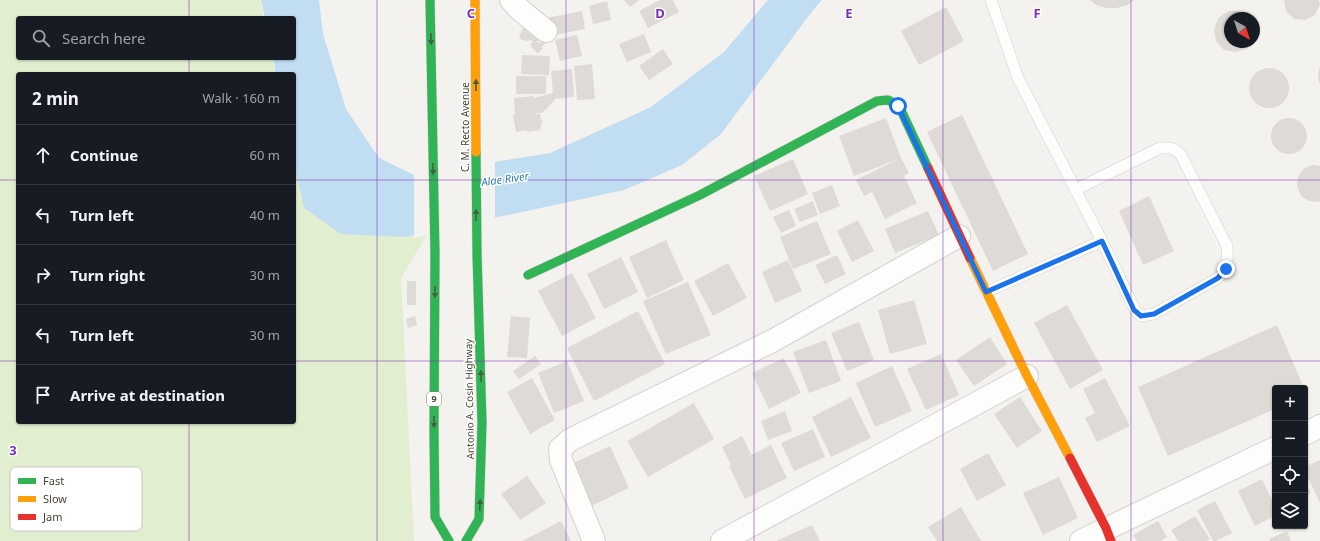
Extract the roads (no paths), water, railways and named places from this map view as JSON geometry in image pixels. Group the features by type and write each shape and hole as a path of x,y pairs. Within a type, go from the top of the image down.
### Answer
{"main road":[{"name":"9","path":"430,0 435,253 435,516 449,541"},
{"name":"C. M. Recto Avenue","path":"475,0 477,254"},
{"path":"528,275 700,194 877,101 892,100 898,106 1027,376 1108,535"},
{"name":"Antonio A. Cosin Highway","path":"466,541 479,519 482,424 477,254"}],"street":[{"path":"511,0 519,9 546,31"},
{"path":"594,541 561,460 560,449 564,445 570,440 774,340 959,236"},
{"path":"722,541 1027,376"},
{"path":"1308,432 1320,426"},
{"path":"1081,541 1108,535 1272,450"}],"lane":[{"path":"992,0 1018,78 1075,190 1102,241 1134,310 1141,316 1154,314 1218,278 1226,269 1228,255 1227,246 1181,155 1176,150 1168,147 1160,148 1075,190"},
{"path":"986,292 1102,241"}],"water":[{"name":"Alae River","path":"261,0 319,0 323,34 346,109 379,158 414,175 550,153 651,107 724,52 768,0 822,0 721,134 682,165 624,190 406,237 341,234 304,208 296,172 296,72 276,72 273,60 296,60 296,16 265,16"}]}
